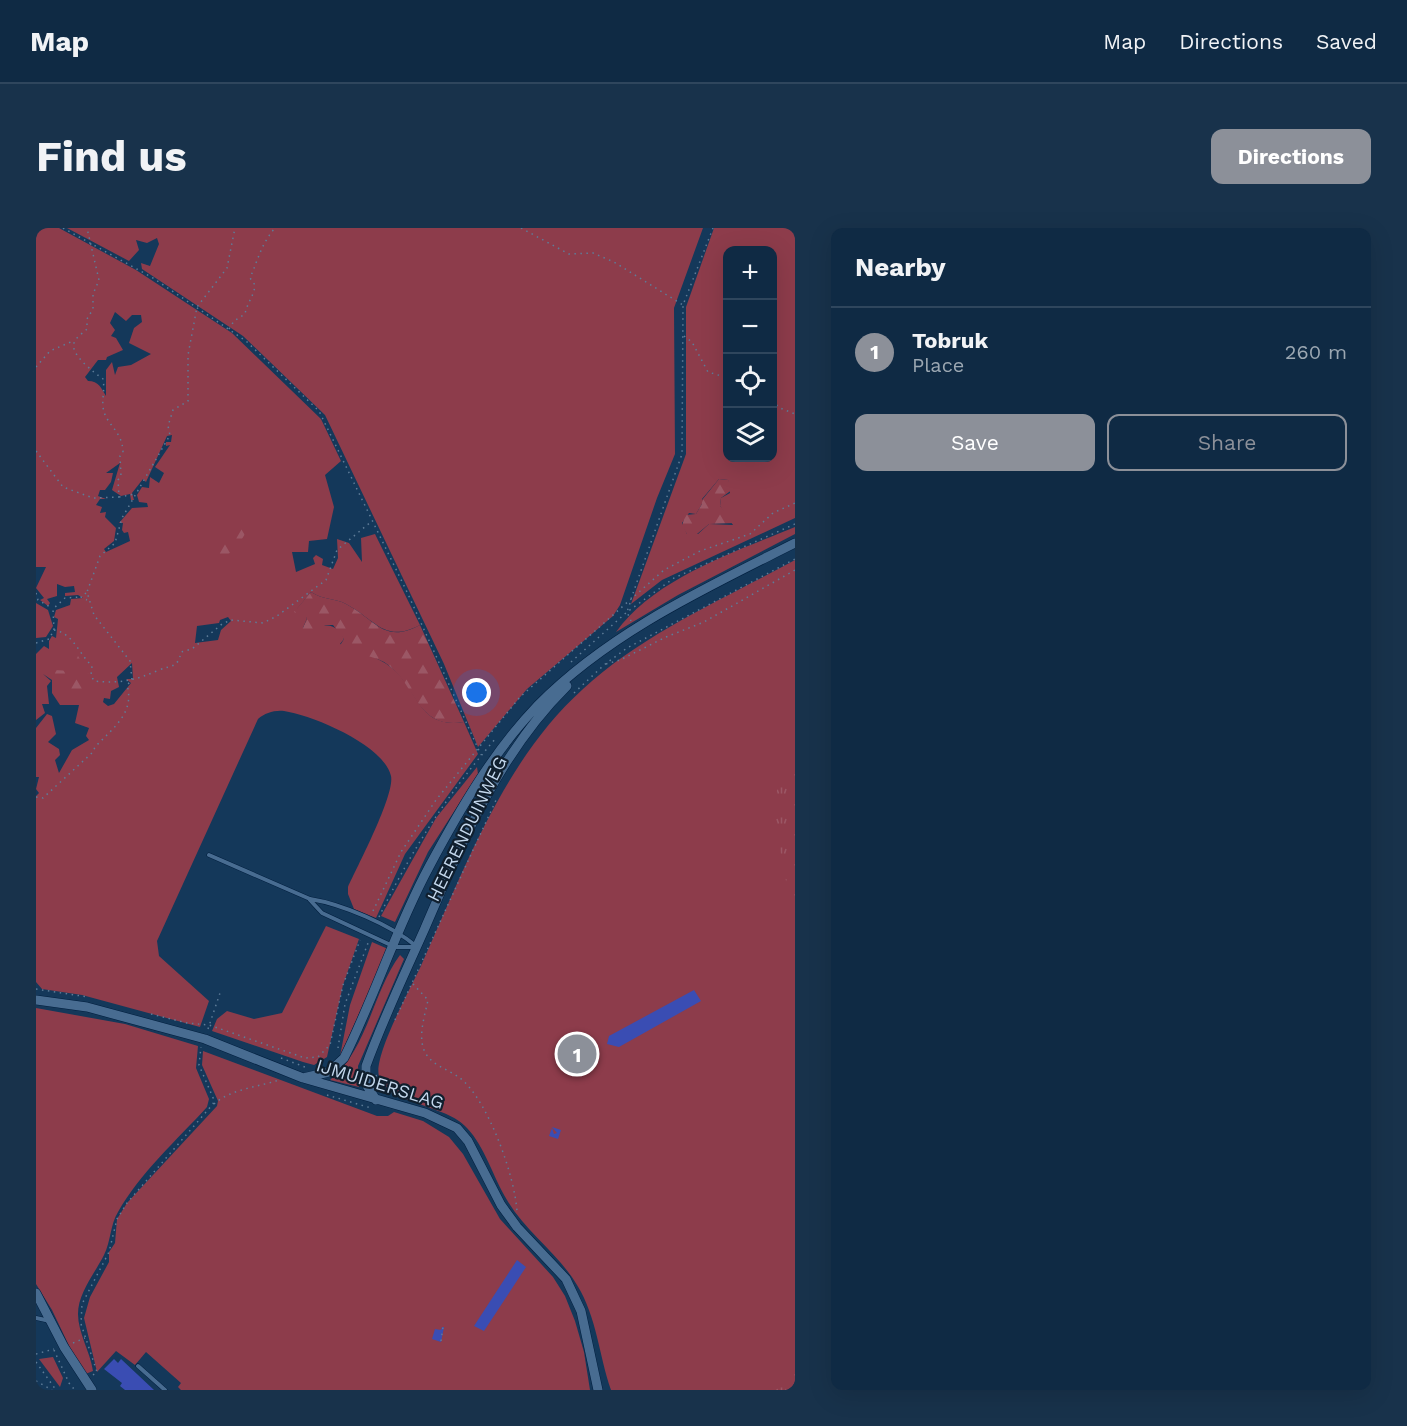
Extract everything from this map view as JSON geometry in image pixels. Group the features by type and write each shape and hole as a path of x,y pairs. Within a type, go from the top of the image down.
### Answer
{"street":[{"name":"HEERENDUINWEG","path":"303,1078 329,1072 344,1058 428,868 486,768 538,705 579,668 612,644 691,596 795,543"},
{"name":"HEERENDUINWEG","path":"378,1101 366,1084 366,1066 471,823 500,773 530,729 560,693 612,644"},
{"name":"IJMUIDERSLAG","path":"36,1000 87,1007 205,1039 303,1078 441,1118 457,1128 468,1141 501,1205 517,1227 555,1266 574,1296 590,1344 598,1390"},
{"path":"36,1293 64,1347 92,1390"}],"lane":[{"path":"209,855 310,899 328,902 400,933 416,947"},
{"path":"310,899 322,913 394,946 416,947"},
{"path":"36,1318 53,1322"},
{"path":"138,1366 165,1390"}],"path":[{"path":"63,228 153,278 246,341 319,411 373,520 481,756"},
{"path":"36,367 50,351 74,341 87,329 87,319 93,309 93,294 99,280 87,228"},
{"path":"132,680 130,661 94,615 87,592 100,556 115,543 122,518 170,435 168,426 173,410 188,401 188,355 197,307 227,268 235,228"},
{"path":"229,329 234,321 245,314 247,303 254,291 255,285 250,278 254,265 266,237 275,228"},
{"path":"520,228 569,254 593,253 614,262 683,306"},
{"path":"630,601 682,454 683,306 713,228"},
{"path":"683,336 692,342 708,372 723,376"},
{"path":"74,341 73,347 83,364 103,379 106,393 103,409 123,443 123,453 120,456 122,476 118,480 118,497"},
{"path":"777,405 795,414"},
{"path":"36,451 63,488 93,498 137,494"},
{"path":"477,747 520,697 664,570 700,551 750,534 773,513 795,503"},
{"path":"54,630 63,631 75,643 92,666 91,675 94,681 144,679 160,669 172,668 179,662 181,652 192,649 222,624 241,620 263,623 277,616 326,580 337,550 373,520"},
{"path":"567,700 604,665 627,648 795,559"},
{"path":"604,665 621,660 666,637 704,622 795,570"},
{"path":"81,597 87,592"},
{"path":"36,593 38,600 53,609"},
{"path":"53,609 65,598 81,597 88,601"},
{"path":"36,643 49,639 54,630 53,609"},
{"path":"36,797 43,798 64,780 125,716 129,706 127,685 132,680"},
{"name":"HEERENDUINWEG","path":"393,1024 498,795"},
{"path":"412,983 428,1000 422,1026 424,1050 432,1062 460,1078 472,1091 502,1146 514,1185 517,1227"},
{"path":"209,1025 220,993"},
{"path":"201,1048 199,1065 213,1104"},
{"path":"376,1073 378,1081 393,1094"},
{"path":"97,1372 80,1315 82,1304 109,1252 117,1219 127,1203 213,1104 224,1095 249,1090 282,1079"},
{"path":"441,1341 443,1327"},
{"path":"64,1347 86,1337"},
{"path":"36,1354 54,1350 74,1389"},
{"path":"36,1362 56,1390"},
{"path":"36,1382 52,1390"}],"green space":[{"path":"36,228 59,228 136,270 232,333 321,419 341,461 325,475 334,507 327,539 309,541 308,552 292,552 296,572 315,564 313,558 316,555 323,559 322,565 333,569 338,558 337,539 349,543 362,562 361,538 375,534 420,625 408,630 388,631 346,604 311,592 297,609 307,618 303,628 332,626 344,639 340,644 373,657 392,668 428,714 437,720 449,723 464,722 478,754 405,854 376,918 354,909 348,894 348,887 387,799 391,776 386,764 361,743 328,725 312,718 284,711 273,712 258,719 157,941 159,956 209,1001 200,1027 82,995 42,989 36,982 36,796 39,793 36,789 39,777 36,777 36,728 47,714 52,716 56,734 48,742 59,749 60,755 55,760 59,773 72,750 89,740 86,736 89,728 75,723 79,705 60,705 52,693 52,680 43,674 51,681 47,686 49,704 42,704 45,713 36,720 36,654 44,646 49,649 52,636 56,638 58,619 54,617 56,610 70,605 71,599 83,598 78,595 65,596 65,593 75,592 74,586 65,587 57,584 57,596 47,599 50,603 48,606 40,600 44,598 36,588 46,567 36,567","holes":["115,312 126,321 132,315 141,315 142,322 134,328 129,343 151,354 131,365 118,367 115,375 112,362 106,370 106,396 97,384 88,381 85,377 98,360 106,360 107,357 123,350 116,338 111,336 115,330 110,323","172,435 171,442 166,442 166,446 170,445 155,467 164,473 159,483 150,477 149,488 142,487 137,495 139,502 147,503 148,507 132,508 119,523 123,523 122,530 124,533 128,532 130,541 106,552 104,549 114,541 116,528 105,517 106,512 100,513 102,507 96,505 100,499 106,499 98,496 100,490 105,490 111,482 113,473 106,473 120,463 112,490 121,496 130,494 131,500 134,500 132,493 143,479 146,482 167,436","228,617 231,621 221,630 218,640 195,643 197,626 219,623 220,620","132,663 133,679 126,679 131,683 114,704 108,706 103,702 104,698 110,699 111,691 119,687 117,677"]},
{"path":"67,228 703,228 674,308 675,454 657,498 620,605 613,616 527,689 478,747 444,664 325,415 243,336 142,269 141,263 150,266 159,244 157,238 147,243 136,240 139,250 129,261"},
{"path":"714,228 795,228 795,518 662,580 631,604 686,454 686,307","holes":["719,479 728,480 730,493 721,498 720,506 733,525 709,524 698,534 687,534 682,523 689,513 696,514 702,504 702,499"]},
{"path":"719,479 728,480 733,489 721,498 720,506 735,523 709,524 697,534 687,534 682,526 685,515 696,514 702,500"},
{"path":"237,518 248,529 237,547 214,566 217,547 233,539"},
{"path":"795,527 795,534 678,595 616,632 632,613 652,596 674,582 722,557"},
{"path":"795,560 795,1390 611,1390 589,1310 569,1273 515,1212 484,1153 467,1128 458,1120 406,1099 385,1086 379,1076 381,1054 469,857 488,820 530,749 555,718 583,689 632,651 685,618"},
{"path":"311,592 346,604 380,628 388,631 408,630 420,625 464,722 448,723 426,712 395,671 384,662 339,647 344,639 333,625 325,625 313,636 303,636 301,633 307,618 294,612"},
{"path":"36,603 48,610 53,626 46,637 36,638"},
{"path":"78,656 96,687 88,701 70,697 68,685 56,683 54,670 71,671"},
{"path":"477,767 478,774 428,852 395,922 381,916 436,818"},
{"path":"795,768 795,901 787,886 770,799"},
{"path":"326,926 359,939 343,985 327,1057 314,1065 212,1031 217,1019 227,1011 254,1019 282,1013"},
{"path":"372,942 388,949 340,1056 350,1005"},
{"path":"400,955 404,959 358,1066 359,1087 330,1080 353,1053 383,986"},
{"path":"36,1008 125,1024 198,1046 196,1068 209,1099 207,1107 137,1184 115,1217 106,1250 84,1291 79,1306 80,1328 93,1371 83,1375 52,1310 36,1284"},
{"path":"203,1051 377,1116 388,1116 394,1112 423,1121 449,1137 463,1154 500,1219 553,1277 565,1296 584,1352 590,1390 181,1390 178,1387 181,1383 146,1352 135,1365 116,1351 97,1372 84,1318 90,1297 109,1262 109,1252 115,1243 117,1219 127,1203 217,1106 218,1101 202,1065"},
{"path":"53,1357 63,1378 60,1387 39,1359"},
{"path":"795,1363 795,1390 758,1390"}],"building":[{"path":"694,990 701,1001 619,1047 607,1044 609,1036"},
{"path":"552,1127 561,1130 558,1139 549,1136 552,1128 554,1134 557,1133"},
{"path":"517,1260 526,1267 484,1331 474,1326"},
{"path":"444,1327 441,1342 432,1339 435,1329 441,1330"},
{"path":"114,1359 118,1363 121,1359 154,1390 125,1390 120,1386 122,1383 104,1369"}],"place":[{"name":"Tobruk","path":"577,1054"}]}
